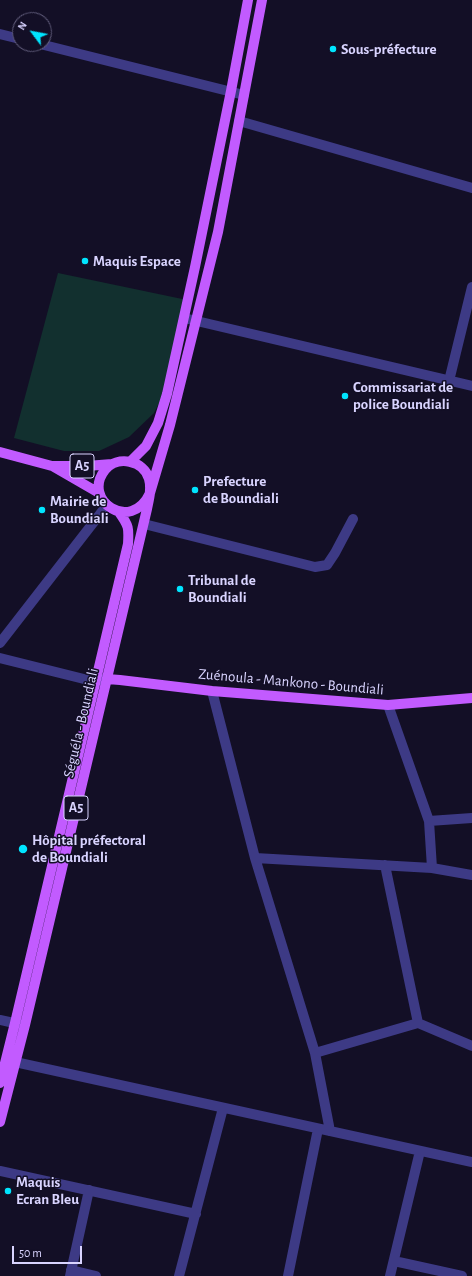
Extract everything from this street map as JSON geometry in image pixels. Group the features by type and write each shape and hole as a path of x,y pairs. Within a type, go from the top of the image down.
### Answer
{"main road":[{"path":"248,0 231,91 167,394 158,423 146,446 130,461 112,464 105,469 101,476 99,485 102,500 112,510 119,512 135,510 146,500 150,493 170,425 218,232 262,0"},
{"name":"A5","path":"0,452 52,466 100,493"},
{"name":"Séguéla - Boundiali","path":"0,1083 20,1024 102,680 144,524 150,493 150,485 146,473 138,464 130,461"},
{"name":"A5","path":"52,466 112,464"},
{"name":"Séguéla - Boundiali","path":"102,680 128,544 129,530 126,522 119,512"},
{"name":"Zuénoula - Mankono - Boundiali","path":"102,680 120,680 212,691 388,705 472,698"},
{"name":"Séguéla - Boundiali","path":"0,1122 3,1097 15,1062 20,1024"}],"street":[{"path":"0,34 12,37"},
{"path":"52,47 244,95"},
{"path":"239,121 472,188"},
{"path":"449,381 472,288"},
{"path":"184,318 472,386"},
{"path":"0,643 107,505"},
{"path":"144,524 315,567 327,565 353,519"},
{"path":"0,658 92,681 102,680"},
{"path":"212,691 255,858 315,1053 330,1131"},
{"path":"388,705 429,821 432,868"},
{"path":"429,821 472,818"},
{"path":"255,858 432,868 472,875"},
{"path":"384,865 418,1023"},
{"path":"0,1020 20,1024"},
{"path":"315,1053 418,1023 472,1046"},
{"path":"15,1062 472,1162"},
{"path":"179,1276 223,1108"},
{"path":"288,1276 318,1129"},
{"path":"390,1276 420,1151"},
{"path":"0,1171 196,1214"},
{"path":"89,1190 71,1273 96,1276"},
{"path":"394,1261 462,1276"}],"green space":[{"path":"58,273 187,300 168,385 154,413 129,437 99,451 64,451 14,438"}],"place":[{"name":"Sous-préfecture","path":"333,49"},
{"name":"Maquis Espace","path":"85,261"},
{"name":"Commissariat de police Boundiali","path":"345,396"},
{"name":"Prefecture de Boundiali","path":"195,490"},
{"name":"Mairie de Boundiali","path":"42,510"},
{"name":"Tribunal de Boundiali","path":"180,589"},
{"name":"Hôpital préfectoral de Boundiali","path":"23,849"},
{"name":"Maquis Ecran Bleu","path":"8,1191"}]}
